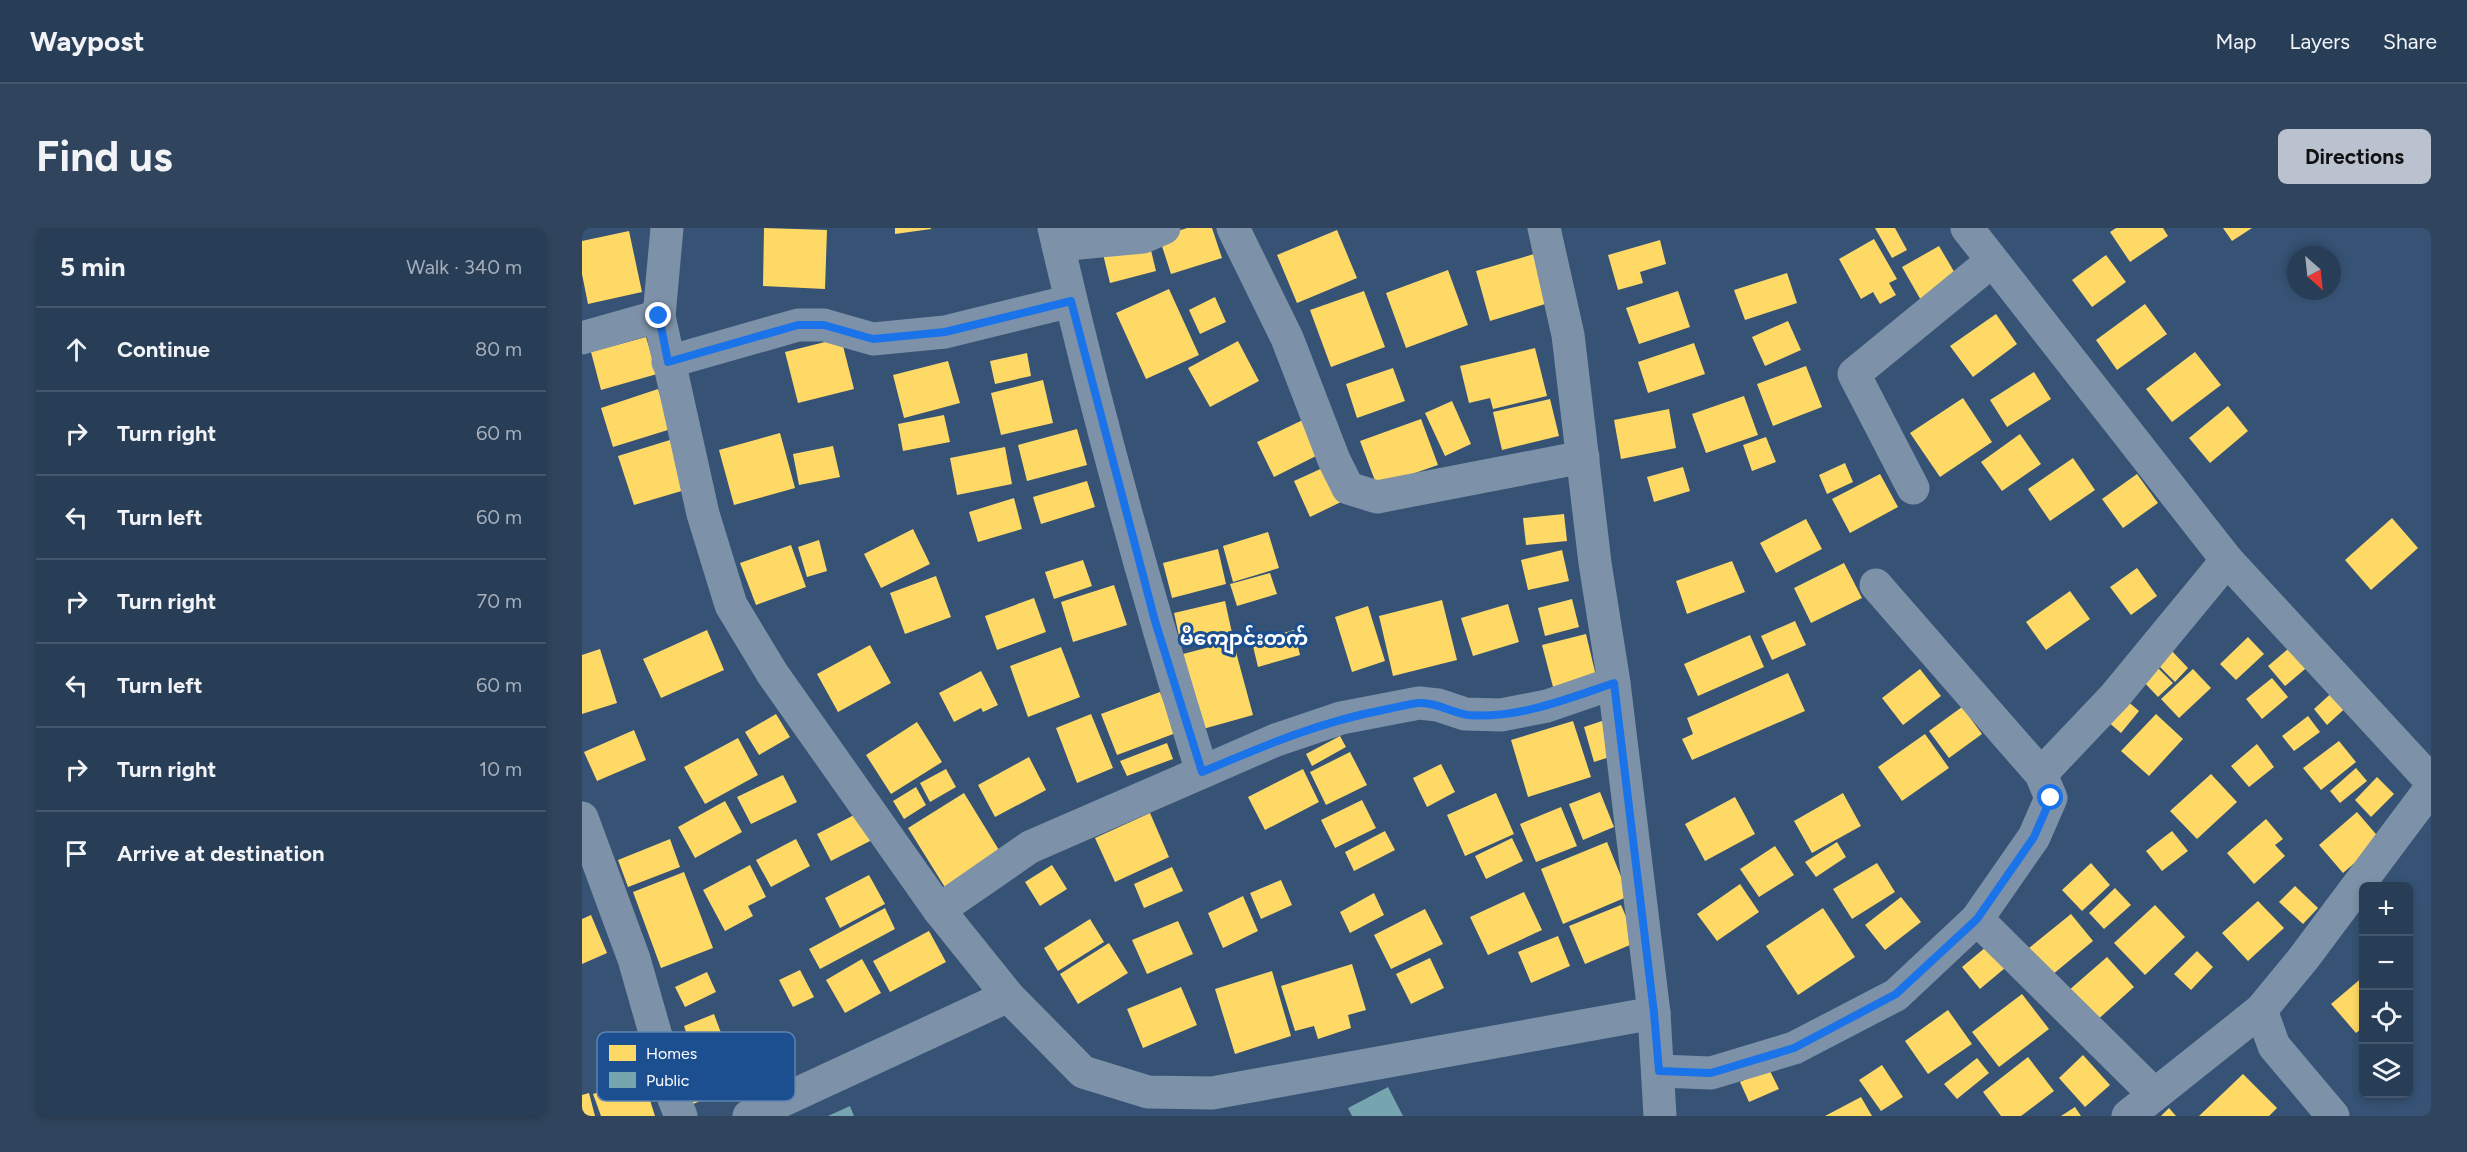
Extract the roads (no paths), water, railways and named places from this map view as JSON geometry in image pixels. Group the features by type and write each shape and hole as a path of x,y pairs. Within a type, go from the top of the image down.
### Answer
{"street":[{"path":"667,228 659,316 703,514 731,604 772,673 939,910 1008,996 1083,1072 1148,1092 1212,1093 1654,1013"},
{"path":"1164,228 1143,237 1056,237 1152,611 1202,772"},
{"path":"1233,228 1287,338 1334,460 1348,488 1377,497 1583,456"},
{"path":"1544,228 1569,334 1595,564 1614,683 1654,1013 1660,1116"},
{"path":"1967,228 2227,560 2431,781"},
{"path":"1913,488 1854,374 1992,261"},
{"path":"668,362 798,325 824,325 873,339 945,332 1071,301"},
{"path":"582,338 659,316"},
{"path":"2041,774 2115,696 2227,560"},
{"path":"1659,1071 1711,1073 1794,1048 1896,994 1977,919 2034,837 2051,798 2041,774 1876,585"},
{"path":"939,910 1030,848 1276,740 1341,718 1419,703 1438,705 1465,714 1501,715 1547,706 1614,683"},
{"path":"2128,1116 2261,1010 2303,959 2431,788"},
{"path":"582,818 634,959 655,1032"},
{"path":"1977,919 2154,1094"},
{"path":"795,1095 1008,996"},
{"path":"2261,1010 2274,1046 2332,1116"},
{"path":"675,1101 681,1116"},
{"path":"749,1116 781,1101"}],"district":[{"name":"မိကျောင်းတက်","path":"1244,638"}]}
